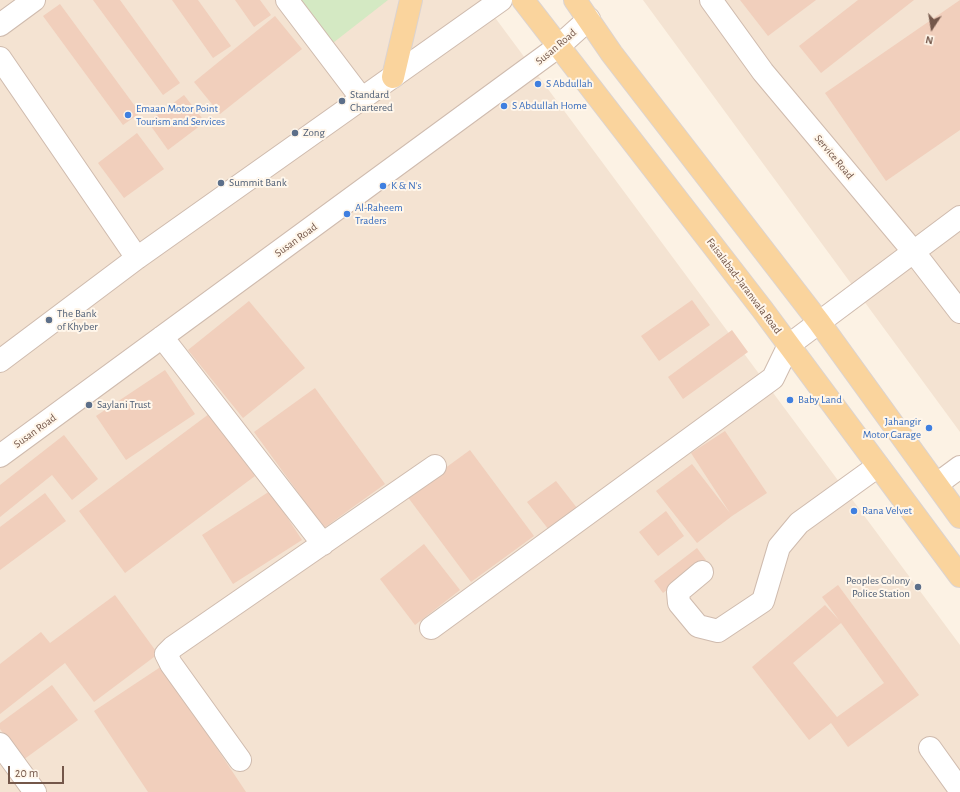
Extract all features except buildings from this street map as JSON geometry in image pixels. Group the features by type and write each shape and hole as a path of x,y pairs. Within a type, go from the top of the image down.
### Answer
{"main road":[{"path":"393,77 411,0"},
{"name":"Faisalabad–Jaranwala Road","path":"523,0 560,46 789,345 960,576"},
{"path":"575,0 612,54 819,322 960,517"}],"street":[{"path":"0,25 34,0"},
{"path":"287,0 362,99"},
{"path":"0,361 137,258 501,0"},
{"name":"Service Road","path":"711,0 763,72 914,251 960,312"},
{"name":"Susan Road","path":"0,456 560,46 589,19"},
{"path":"0,58 137,258"},
{"path":"431,628 773,378 789,345 960,217"},
{"path":"162,337 323,544"},
{"path":"240,760 171,664 166,654 173,647 435,466"},
{"path":"702,572 678,592 679,603 698,626 718,631 763,601 779,547 799,523 878,466"},
{"path":"937,484 960,467"},
{"path":"0,744 35,792"},
{"path":"930,748 960,790"}],"shaded area":[{"path":"0,0 482,0 960,645 960,792 0,792"},
{"path":"643,0 960,0 960,432"}],"green space":[{"path":"294,0 388,0 329,46"}],"place":[{"name":"S Abdullah","path":"538,84"},
{"name":"Standard Chartered","path":"342,101"},
{"name":"S Abdullah Home","path":"504,106"},
{"name":"Emaan Motor Point Tourism and Services","path":"128,115"},
{"name":"Zong","path":"295,133"},
{"name":"Summit Bank","path":"221,183"},
{"name":"K & N's","path":"383,186"},
{"name":"Al-Raheem Traders","path":"347,214"},
{"name":"The Bank of Khyber","path":"49,320"},
{"name":"Baby Land","path":"790,400"},
{"name":"Saylani Trust","path":"89,405"},
{"name":"Jahangir Motor Garage","path":"929,428"},
{"name":"Rana Velvet","path":"854,511"},
{"name":"Peoples Colony Police Station","path":"918,587"}]}
